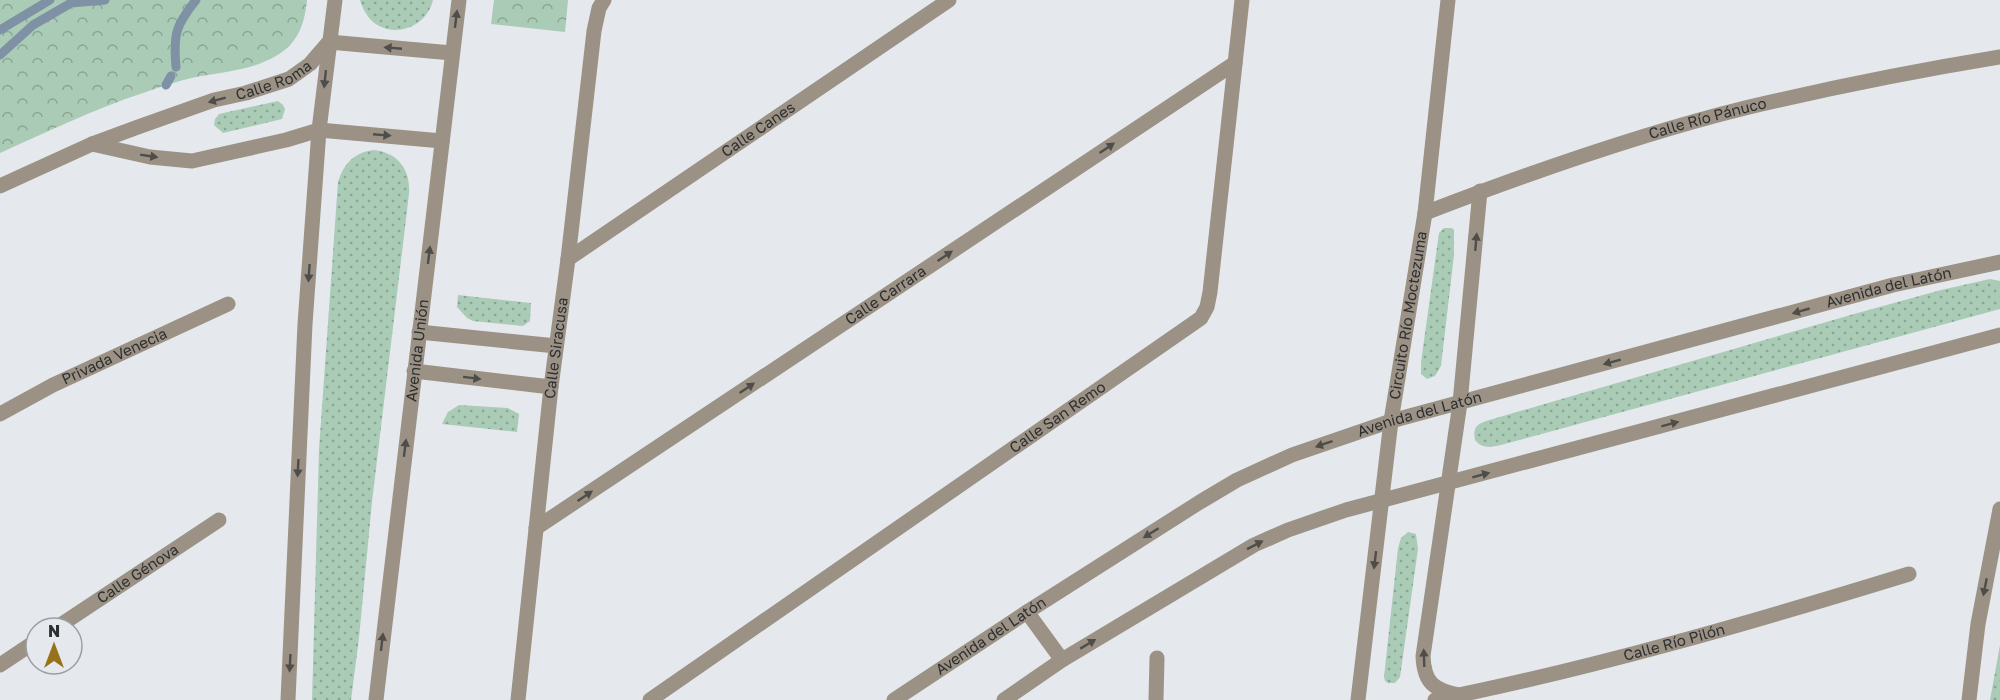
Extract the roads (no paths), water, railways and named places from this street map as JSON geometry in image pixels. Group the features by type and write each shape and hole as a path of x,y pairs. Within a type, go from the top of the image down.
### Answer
{"street":[{"path":"288,700 305,324 319,130 334,0"},
{"name":"Avenida Unión","path":"376,700 459,0"},
{"name":"Calle Siracusa","path":"518,700 551,387 595,19 598,8 604,0"},
{"name":"Calle Canes","path":"568,259 949,0"},
{"name":"Calle San Remo","path":"650,700 1201,318 1207,307 1210,292 1242,0"},
{"name":"Circuito Río Moctezuma","path":"1358,700 1391,421 1425,213 1448,0"},
{"path":"329,42 452,53"},
{"name":"Calle Roma","path":"0,186 92,144 214,100 246,93 289,79 310,64 329,42"},
{"name":"Calle Río Pánuco","path":"1425,213 1480,191 1655,133 1743,109 1900,74 2000,57"},
{"name":"Calle Carrara","path":"536,528 1235,63"},
{"path":"92,144 150,157 192,161 286,140 319,130 442,141"},
{"path":"1459,695 1437,689 1431,683 1425,670 1423,656 1460,403 1480,191"},
{"name":"Avenida del Latón","path":"894,700 1027,612 1237,480 1292,455 1391,421 1893,285 2000,262"},
{"name":"Privada Venecia","path":"0,414 53,386 228,303"},
{"path":"419,332 556,346"},
{"path":"1004,700 1062,660 1254,545 1310,522 2000,334"},
{"path":"414,371 551,387"},
{"path":"1969,700 1978,624 2000,509"},
{"name":"Calle Génova","path":"74,616 219,520"},
{"name":"Calle Río Pilón","path":"1435,700 1686,640 1909,574"},
{"path":"1027,612 1062,660"},
{"path":"0,665 24,649"},
{"path":"1156,700 1157,658"}],"waterway":[{"path":"0,30 50,0"},
{"path":"0,55 33,25 71,3 105,0"},
{"path":"176,67 177,30 196,0"},
{"path":"166,85 171,76"}]}
